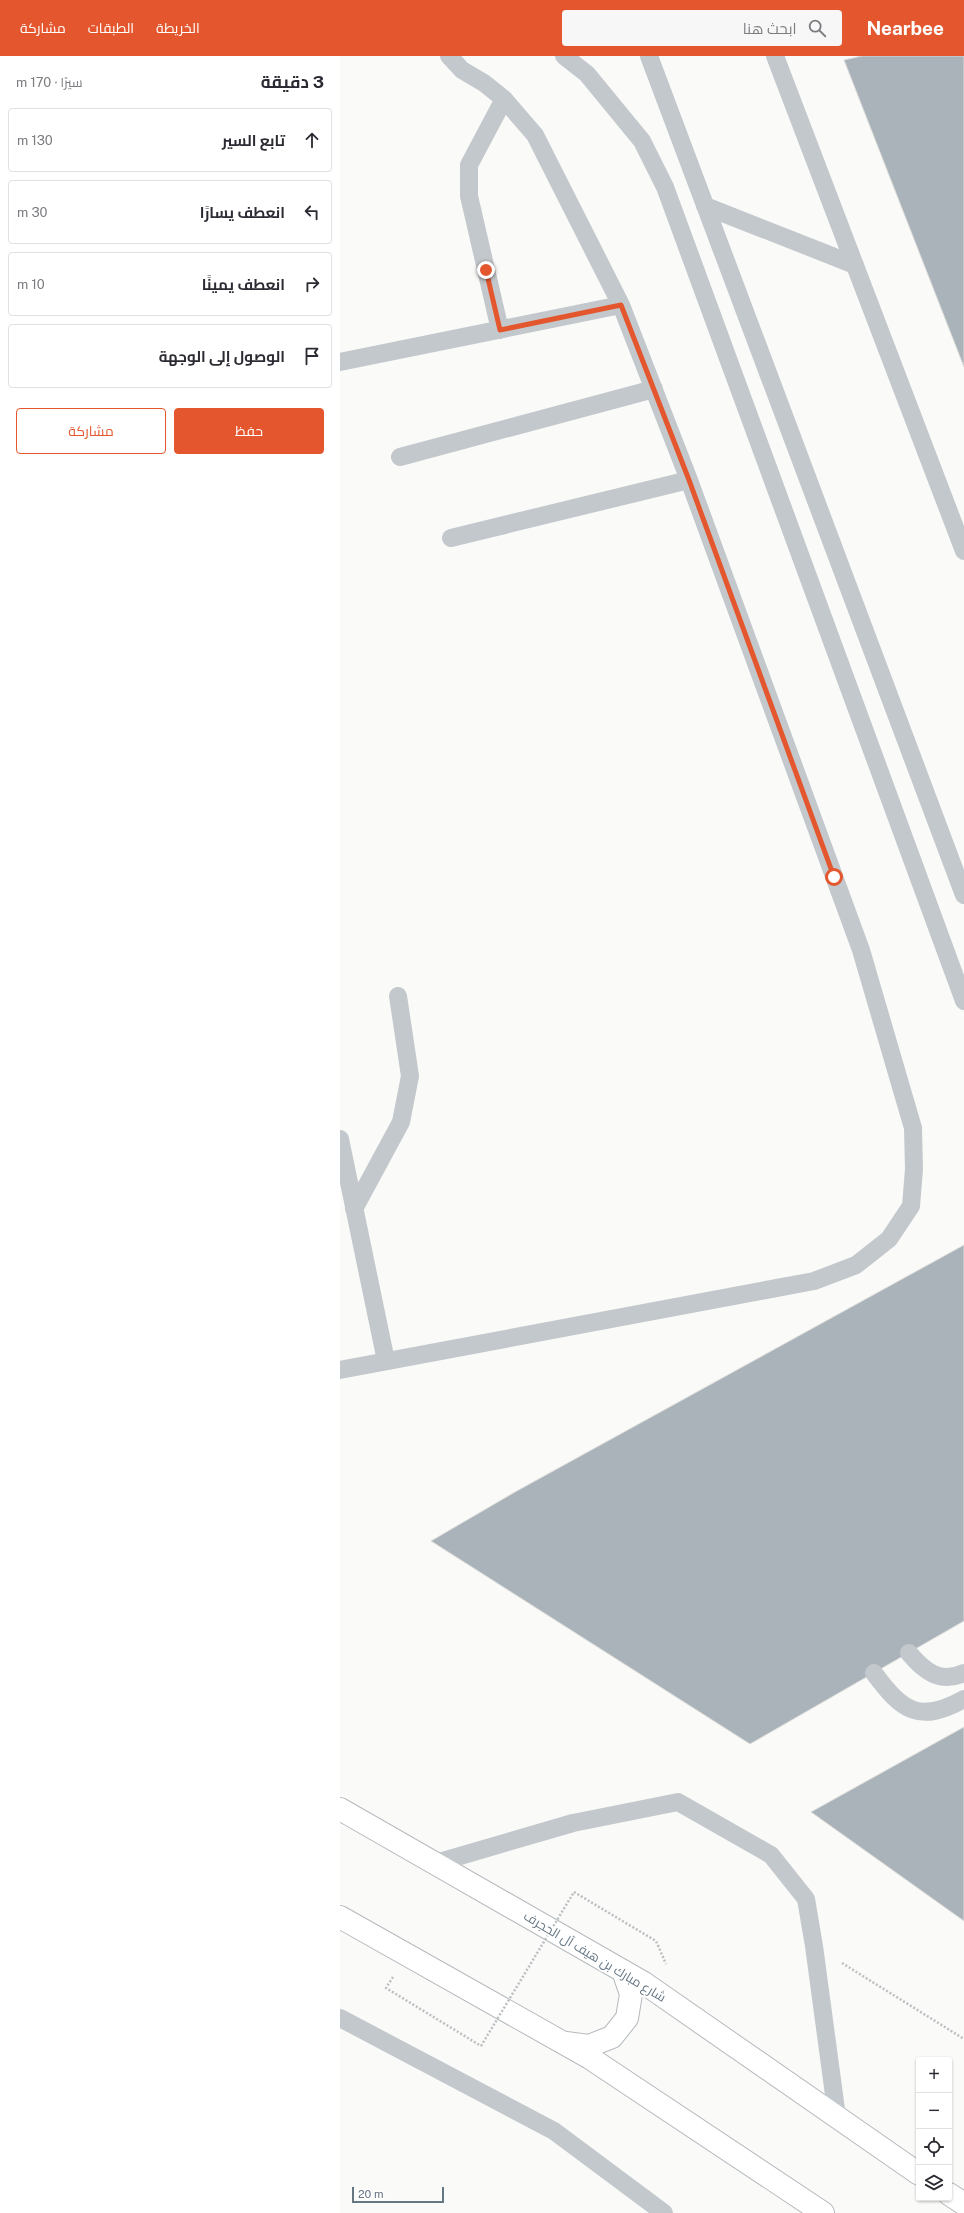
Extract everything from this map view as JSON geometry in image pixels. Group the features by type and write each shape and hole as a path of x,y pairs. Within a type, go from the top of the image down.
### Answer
{"main road":[{"name":"شارع مبارك بن هيف آل الحجرف","path":"349,1813 644,1983 916,2172"},
{"path":"340,1917 565,2043 823,2213"},
{"path":"565,2043 589,2046 612,2037 627,2018 631,1994 623,1971"},
{"path":"952,2196 964,2204"}],"lane":[{"path":"340,1370 814,1281 856,1265 889,1239 911,1206 914,1169 913,1128 861,950 689,480 621,305 547,154 521,117 504,99 484,83 462,70 449,56"},
{"path":"564,56 586,74 642,141 665,187 964,1001"},
{"path":"649,56 964,895"},
{"path":"775,56 964,551"},
{"path":"500,330 469,196 469,165 504,99"},
{"path":"705,206 855,265"},
{"path":"340,362 621,305"},
{"path":"400,457 654,389"},
{"path":"451,538 689,480"},
{"path":"354,1209 400,1122 402,1115 410,1076 398,996"},
{"path":"340,1140 386,1361"},
{"path":"909,1653 919,1666 936,1677 955,1677 964,1673"},
{"path":"874,1673 893,1697 910,1709 929,1712 939,1711 964,1699"},
{"path":"340,1802 349,1813"},
{"path":"436,1863 573,1823 678,1802 771,1855 806,1899 814,1946 837,2117"},
{"path":"340,2018 554,2131 664,2213"}],"path":[{"path":"386,1988 481,2046 574,1892 656,1942"},
{"path":"814,1946 964,2038"}],"building":[{"path":"862,56 964,56 964,367 844,60"},
{"path":"964,1245 964,1621 750,1744 431,1541 515,1492"},
{"path":"964,1727 964,1921 811,1812"}],"route":[{"path":"486,270 500,330 621,305 689,480 698,509 834,877"}]}
